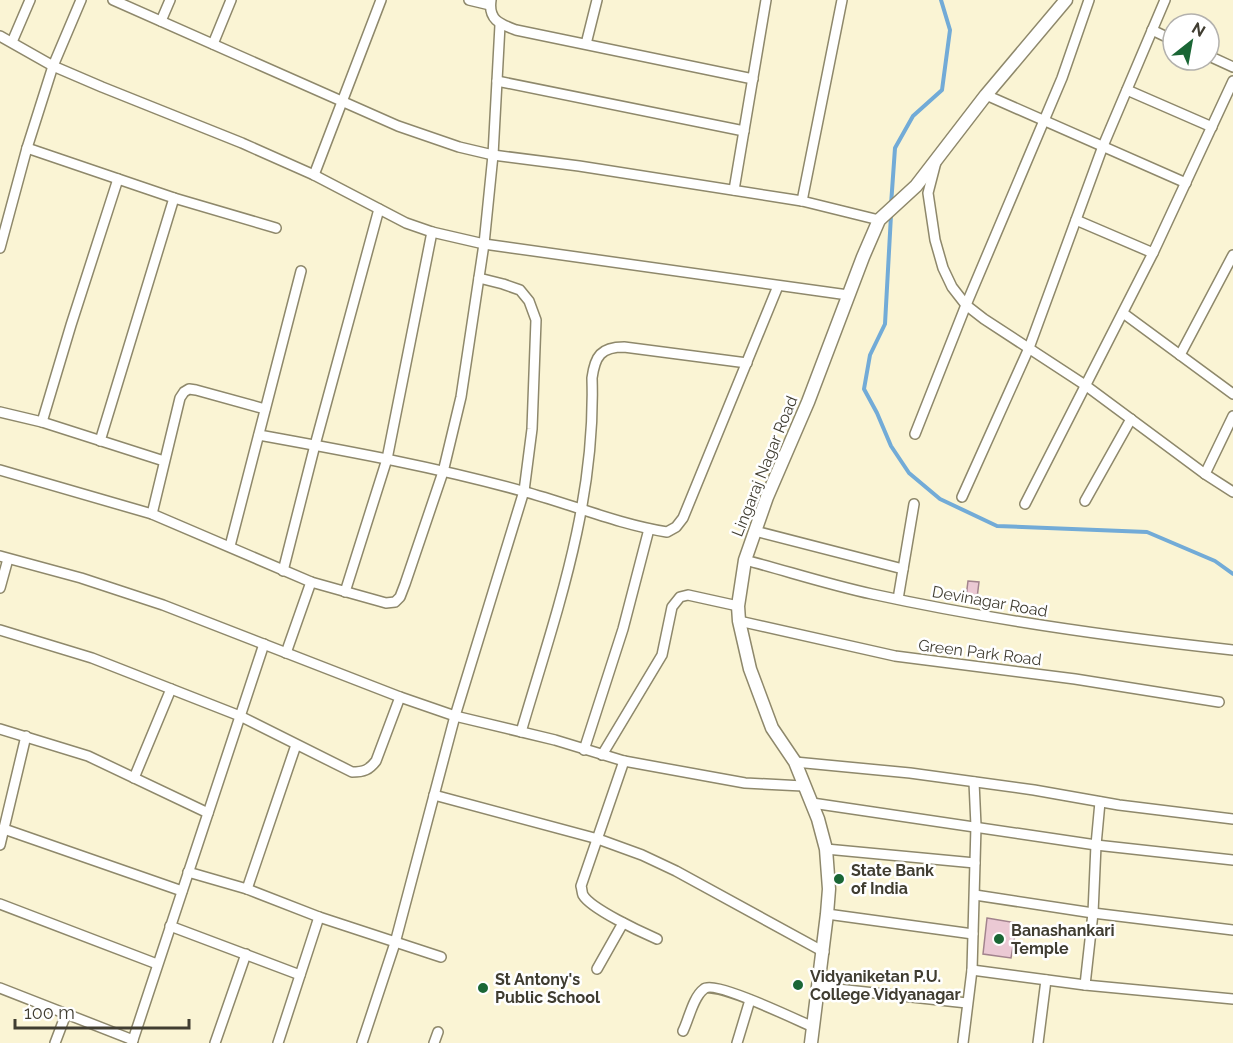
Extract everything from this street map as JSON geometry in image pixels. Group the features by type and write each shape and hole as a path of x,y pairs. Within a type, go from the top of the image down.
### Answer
{"street":[{"path":"12,42 30,0"},
{"path":"0,248 27,148 53,66 81,0"},
{"path":"113,0 398,126 459,147 493,155 734,190 883,216"},
{"path":"161,21 170,0"},
{"path":"213,44 231,0"},
{"path":"314,175 381,0"},
{"path":"470,0 491,2 493,18 500,25 753,79"},
{"path":"586,44 597,0"},
{"path":"734,190 766,0"},
{"path":"802,201 842,0"},
{"name":"Lingaraj Nagar Road","path":"811,1043 824,952 829,889 826,849 812,803 803,786 795,762 772,728 750,669 739,621 738,606 745,560 767,497 824,362 848,295 883,216 916,186 986,95 1065,0"},
{"path":"915,434 966,305 1062,78 1089,0"},
{"path":"962,497 1029,348 1103,146 1165,0"},
{"path":"0,470 152,514 230,546 283,572 311,582 386,603 395,602 400,597 443,472 461,397 484,244 493,155 500,25"},
{"path":"1152,30 1161,34"},
{"path":"0,36 53,66 242,143 314,175 406,223 432,232 484,244 848,295"},
{"path":"497,81 744,131"},
{"path":"1025,504 1154,253 1233,81"},
{"path":"1127,90 1212,127"},
{"path":"986,95 1186,183"},
{"path":"27,148 174,198 276,228"},
{"path":"937,159 928,193 933,231 943,268 952,287 966,305 1085,385 1205,474 1233,492"},
{"path":"42,422 70,325 118,179"},
{"path":"100,441 174,198"},
{"path":"283,572 315,445 380,209"},
{"path":"1076,220 1154,253"},
{"path":"345,592 387,459 432,232"},
{"path":"1180,355 1233,255"},
{"path":"230,546 301,271"},
{"path":"362,1043 395,943 455,716 524,491 532,429 536,320 530,301 520,290 479,278"},
{"path":"259,435 387,459 524,491 649,529 667,532 676,527 683,518 777,286"},
{"path":"1123,313 1233,394"},
{"path":"521,732 572,558 583,510 590,455 592,378 600,354 610,347 624,347 747,363"},
{"path":"152,514 180,398 184,392 189,389 265,409"},
{"path":"0,412 42,422 164,461"},
{"path":"1205,474 1233,416"},
{"path":"1085,501 1131,419"},
{"path":"898,599 914,504"},
{"path":"585,750 623,629 649,529"},
{"path":"755,531 903,569"},
{"path":"0,588 4,557 81,578 163,605 455,716 624,761 745,783 803,786"},
{"name":"Devinagar Road","path":"745,560 871,594 1067,630 1233,655"},
{"path":"286,653 311,582"},
{"path":"602,755 619,723 662,655 672,607 680,597 688,595 738,606"},
{"name":"Green Park Road","path":"739,621 895,656 1075,679 1219,702"},
{"path":"0,630 92,658 171,688 240,716 352,772 362,772 376,761 400,697"},
{"path":"0,988 132,1041 264,644"},
{"path":"134,778 171,688"},
{"path":"0,729 88,756 208,813"},
{"path":"0,844 26,736"},
{"path":"247,890 296,745"},
{"path":"624,761 581,886 583,895 590,902 623,923 657,939"},
{"path":"795,762 910,773 1034,790 1100,802 1233,819"},
{"path":"963,1043 972,970 976,826 974,782"},
{"path":"434,795 598,839 642,855 676,871 824,952"},
{"path":"1085,985 1093,913 1100,802"},
{"path":"812,803 1096,845 1233,860"},
{"path":"4,829 182,891"},
{"path":"826,849 975,863"},
{"path":"188,872 441,957"},
{"path":"975,895 1093,913 1233,930"},
{"path":"0,904 157,964"},
{"path":"827,914 973,934"},
{"path":"278,1043 319,917"},
{"path":"597,969 623,923"},
{"path":"170,926 300,975"},
{"path":"215,1043 246,954"},
{"path":"972,970 1085,985 1233,999"},
{"path":"1038,1043 1046,980"},
{"path":"684,1031 701,990 707,986 715,986 813,1027"},
{"path":"819,987 968,1003"},
{"path":"737,1043 750,1000"},
{"path":"55,1043 66,1014"},
{"path":"434,1043 438,1032"}],"building":[{"path":"968,581 979,582 977,598 966,597"},
{"name":"Banashankari Temple","path":"987,918 1017,923 1011,958 983,954"}],"waterway":[{"path":"891,205 895,148 913,116 942,90 950,30 941,0"},
{"path":"891,215 885,324 870,355 864,389 891,446 909,473 940,499 997,526 1147,532 1215,561 1233,574"}],"place":[{"name":"State Bank of India","path":"839,879"},
{"name":"Banashankari Temple","path":"999,939"},
{"name":"Vidyaniketan P.U. College Vidyanagar","path":"798,985"},
{"name":"St Antony's Public School","path":"483,988"}]}
